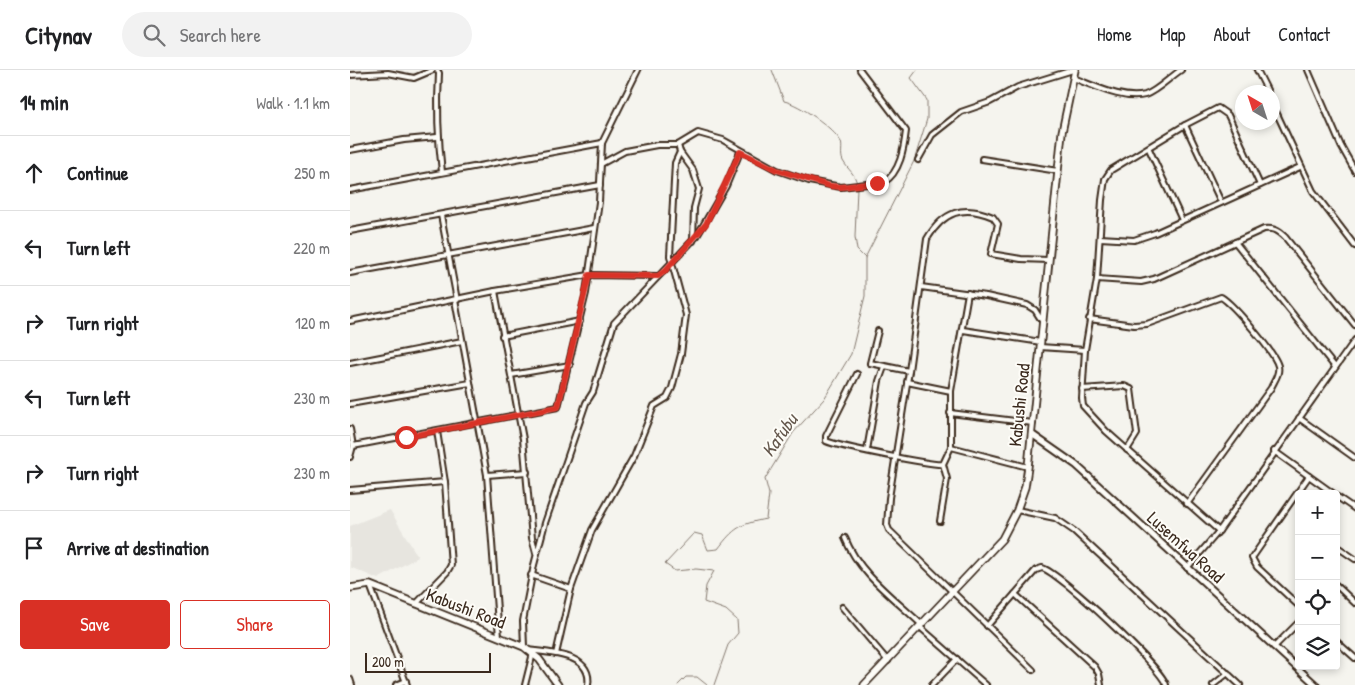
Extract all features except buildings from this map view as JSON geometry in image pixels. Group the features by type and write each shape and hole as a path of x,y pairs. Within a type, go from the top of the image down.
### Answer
{"main road":[{"name":"Kabushi Road","path":"864,685 1002,539 1017,510 1028,467 1033,434 1040,344 1062,132 1074,70"},
{"name":"Kabushi Road","path":"370,584 528,650"},
{"path":"350,588 370,584"},
{"path":"528,650 558,685"}],"street":[{"path":"350,74 388,73 414,78 433,70"},
{"path":"437,70 439,72 437,137 442,172"},
{"path":"353,446 519,416 558,407 570,365 589,275 600,185 602,143 638,70"},
{"path":"601,164 625,151 657,145 678,145 698,133 723,140 740,152 777,170 809,181 841,187 884,182 889,179 899,164 906,131 860,70"},
{"path":"918,160 932,135 956,115 990,102 1018,87 1074,70"},
{"path":"1073,78 1113,92 1140,95 1149,93 1181,70"},
{"path":"1257,70 1264,85"},
{"path":"1308,70 1355,171"},
{"path":"1219,531 1127,450 1088,414 1083,406 1082,389 1085,350 1096,279 1102,200 1107,175 1214,108 1225,111 1260,185"},
{"path":"1280,121 1300,167 1317,196 1355,246"},
{"path":"1185,125 1221,202"},
{"path":"350,150 387,142 437,137"},
{"path":"350,190 602,143"},
{"path":"678,145 680,152 693,170 699,189 694,208 693,241"},
{"path":"1149,149 1182,220"},
{"path":"556,654 571,589 592,530 637,450 654,406 667,398 672,388 682,346 686,315 670,252 675,163 680,152"},
{"path":"525,685 528,650 523,620 531,575 571,445 579,430 587,402 593,392 613,325 658,276 672,264 706,224 740,152"},
{"path":"982,159 1058,171"},
{"path":"1100,238 1134,240 1300,167"},
{"path":"350,231 600,185"},
{"path":"1033,670 889,530 887,525 889,498 897,457 927,239 937,224 951,213 982,213 996,220 998,224 991,254 1022,259 1049,260"},
{"path":"441,215 487,475 499,637"},
{"path":"350,273 594,228"},
{"path":"1096,279 1141,282 1264,229 1272,228 1279,231 1355,325"},
{"path":"1235,242 1335,367"},
{"path":"350,321 495,291 589,275 658,276"},
{"path":"921,287 968,293 1031,306 1043,322"},
{"path":"495,291 502,336 519,416 527,472 532,538 537,553"},
{"path":"940,521 947,479 943,464 951,447 951,391 968,293"},
{"path":"1089,319 1134,325 1147,324 1221,296 1241,315 1276,360 1278,373 1271,388 1187,504"},
{"path":"502,336 580,321"},
{"path":"963,330 1085,350"},
{"path":"878,331 870,363 909,371"},
{"path":"1187,568 1219,531 1274,450 1355,340"},
{"path":"350,363 462,341"},
{"path":"511,375 570,365"},
{"path":"866,450 879,381 884,367"},
{"path":"857,374 825,439 829,442 897,457 937,465 943,464"},
{"path":"907,382 951,391"},
{"path":"350,404 470,383"},
{"path":"1082,389 1124,386 1131,389 1136,434 1127,450"},
{"path":"950,413 1033,423"},
{"path":"1299,418 1355,458"},
{"path":"350,429 353,446 350,457"},
{"path":"415,604 447,572 451,564 445,482 437,431"},
{"name":"Lusemfwa Road","path":"1033,434 1076,465 1313,684"},
{"path":"951,447 1028,467"},
{"path":"1274,450 1328,490"},
{"path":"487,475 527,472"},
{"path":"1295,602 1257,567 1252,558 1309,476"},
{"path":"350,490 445,482"},
{"path":"1340,498 1355,509"},
{"path":"1017,510 1055,518 1074,531 1240,685"},
{"path":"845,538 849,548 877,584 986,685"},
{"path":"1340,549 1355,560"},
{"path":"987,626 1036,570 1042,568 1049,569 1067,583 1148,659 1165,679 1166,685"},
{"path":"531,575 571,589"},
{"path":"370,584 407,683 396,685"},
{"path":"1340,589 1355,602"},
{"path":"1015,594 1094,667 1099,674 1101,685"},
{"path":"842,607 888,661"},
{"path":"1274,647 1296,625"},
{"path":"1340,645 1355,658"},
{"path":"528,650 556,654 584,664 588,671 588,685"},
{"path":"932,685 957,659"},
{"path":"1212,685 1228,673"},
{"path":"350,679 352,685"}],"shaded area":[{"path":"390,510 418,557 378,579 350,567 350,526"}],"waterway":[{"path":"772,70 784,101 816,117 837,136 842,144 843,161 853,174 857,184"},
{"name":"Kafubu","path":"714,685 728,645 738,633 737,620 726,610 704,602 706,586 714,571 696,569 675,571 665,564 694,533 702,535 708,550 718,549 738,528 766,519 769,494 765,479 793,433 824,399 851,354 865,296 865,258 914,161 927,119 927,100 911,78 917,70"},
{"path":"857,188 855,237 857,250 865,258"},
{"name":"Kafubu","path":"678,685 686,677 697,677 707,685"}],"route":[{"path":"406,437 553,410 558,407 561,402 589,275 658,276 665,271 706,224 726,186 740,152 777,170 830,186 847,187 877,183"}]}
